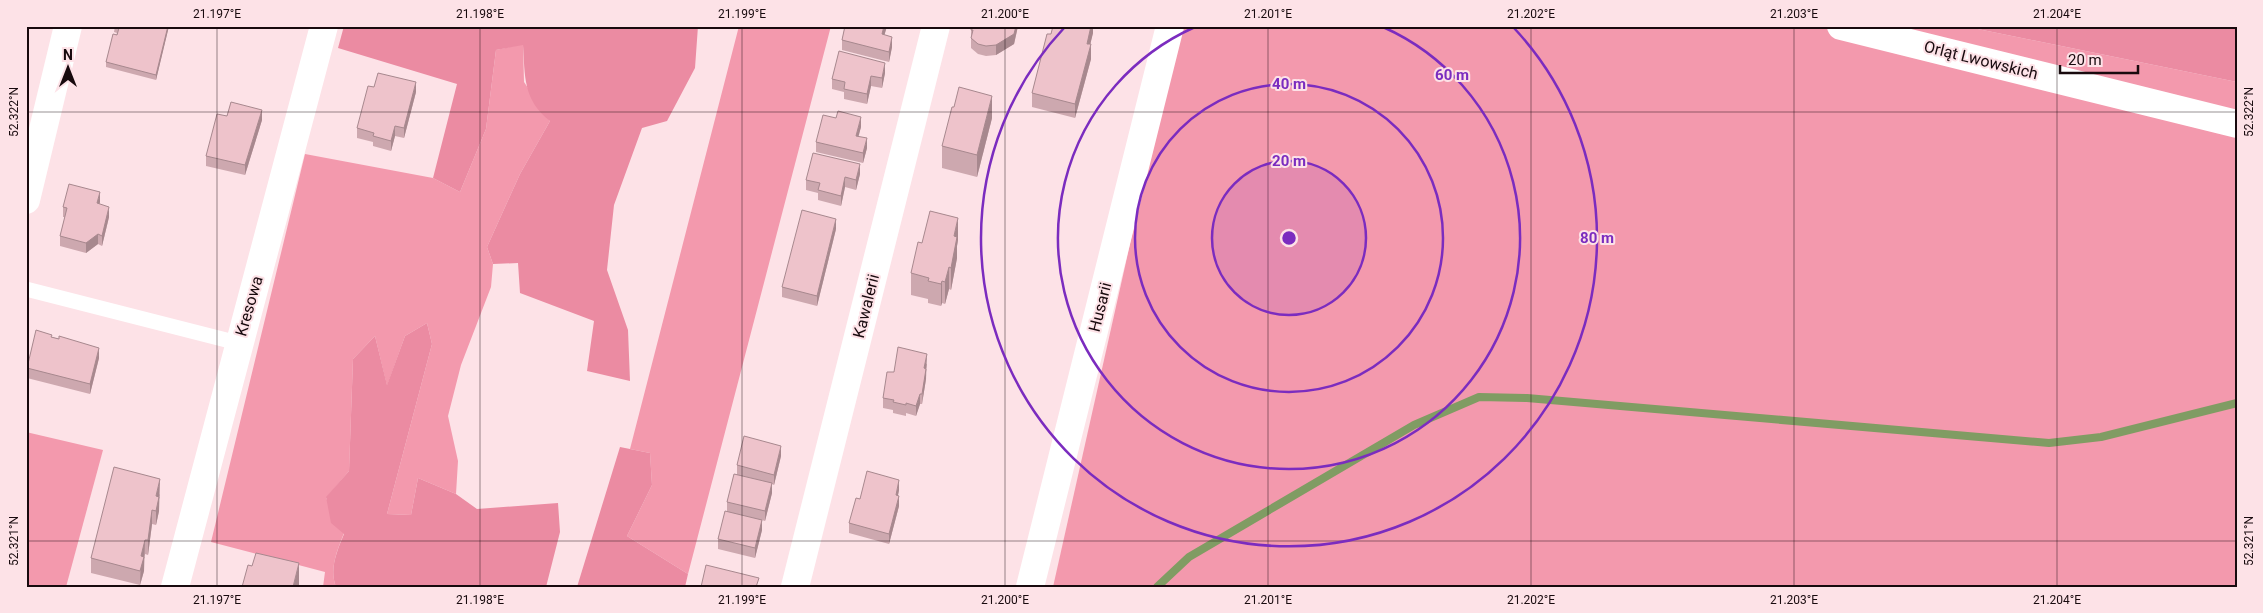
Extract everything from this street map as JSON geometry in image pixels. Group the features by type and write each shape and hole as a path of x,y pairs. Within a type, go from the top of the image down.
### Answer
{"street":[{"path":"26,200 68,26"},
{"name":"Kresowa","path":"175,587 238,343 324,26"},
{"name":"Kawalerii","path":"795,587 936,26"},
{"name":"Husarii","path":"1030,587 1170,26"},
{"name":"Orląt Lwowskich","path":"1841,26 2237,124"}],"lane":[{"path":"26,289 238,343"}],"shaded area":[{"path":"344,26 698,26 695,68 667,121 642,128 614,205 607,270 628,330 630,381 587,371 594,321 520,293 518,263 493,264 487,247 520,174 550,121 541,113 530,96 525,77 523,45 496,50 486,129 460,192 433,178 457,84 338,48"},
{"path":"739,26 831,26 688,574 627,536 652,485 650,453 630,449"},
{"path":"1179,26 1963,26 2237,82 2237,587 1053,587"},
{"path":"1963,26 2237,26 2237,82"},
{"path":"523,44 524,82 550,121 520,174 487,247 493,264 491,287 461,365 448,416 458,461 456,494 418,478 411,515 387,514 432,344 427,323 405,336 387,386 375,336 353,359 349,471 326,498 344,533 334,567 333,574 336,587 323,587 325,572 211,542 305,154 433,178 460,192 486,129 496,50"},
{"path":"427,323 432,344 387,514 411,515 418,478 456,494 477,509 558,503 560,532 546,587 336,587 333,574 334,567 344,534 331,523 326,497 349,471 353,359 375,336 387,385 405,336"},
{"path":"26,432 103,450 66,587 26,587"},
{"path":"620,447 650,453 652,485 627,536 688,574 685,587 577,587"}],"building":[{"path":"115,26 168,26 156,75 106,62 113,34 117,35 119,28"},
{"path":"845,26 884,26 882,34 892,37 889,52 842,40"},
{"path":"972,26 1016,26 1014,34 996,45 986,46 978,44 971,38"},
{"path":"1053,26 1091,26 1087,44 1091,44 1075,104 1032,93 1047,34 1051,34"},
{"path":"839,51 885,63 882,78 871,76 867,94 844,89 845,82 832,79"},
{"path":"378,73 416,82 404,128 395,126 391,141 373,136 374,133 357,128 368,86 374,87"},
{"path":"959,87 992,96 977,155 942,146"},
{"path":"231,102 262,110 245,165 206,156 217,114 227,116"},
{"path":"838,111 861,117 856,136 867,138 863,153 816,142 823,115 836,118"},
{"path":"813,153 860,164 856,180 845,177 841,196 818,190 820,183 806,180"},
{"path":"69,184 100,192 97,203 109,207 102,236 98,234 86,243 60,236 67,208 63,207"},
{"path":"802,210 836,219 817,296 782,287"},
{"path":"930,211 958,218 954,236 957,237 951,268 949,267 945,282 942,281 941,284 928,281 929,278 911,273 918,242 922,243"},
{"path":"36,330 52,335 51,337 59,339 59,336 99,348 90,384 27,368"},
{"path":"898,347 927,354 922,394 920,394 916,406 893,402 894,400 883,398 887,372 894,372"},
{"path":"744,436 781,446 774,475 737,465"},
{"path":"114,467 160,479 156,496 159,497 156,511 152,510 148,540 145,540 141,556 144,557 140,571 91,558"},
{"path":"867,471 899,480 896,495 899,496 889,534 849,523 856,498 860,499"},
{"path":"734,474 772,483 765,511 727,502"},
{"path":"725,511 762,520 755,548 718,539"},
{"path":"256,553 299,563 293,587 242,587 248,565 252,566"},
{"path":"706,565 759,578 756,587 701,587"}],"waterway":[{"path":"1157,587 1189,557 1414,425 1479,397 1527,398 2049,443 2101,437 2237,403"}]}
